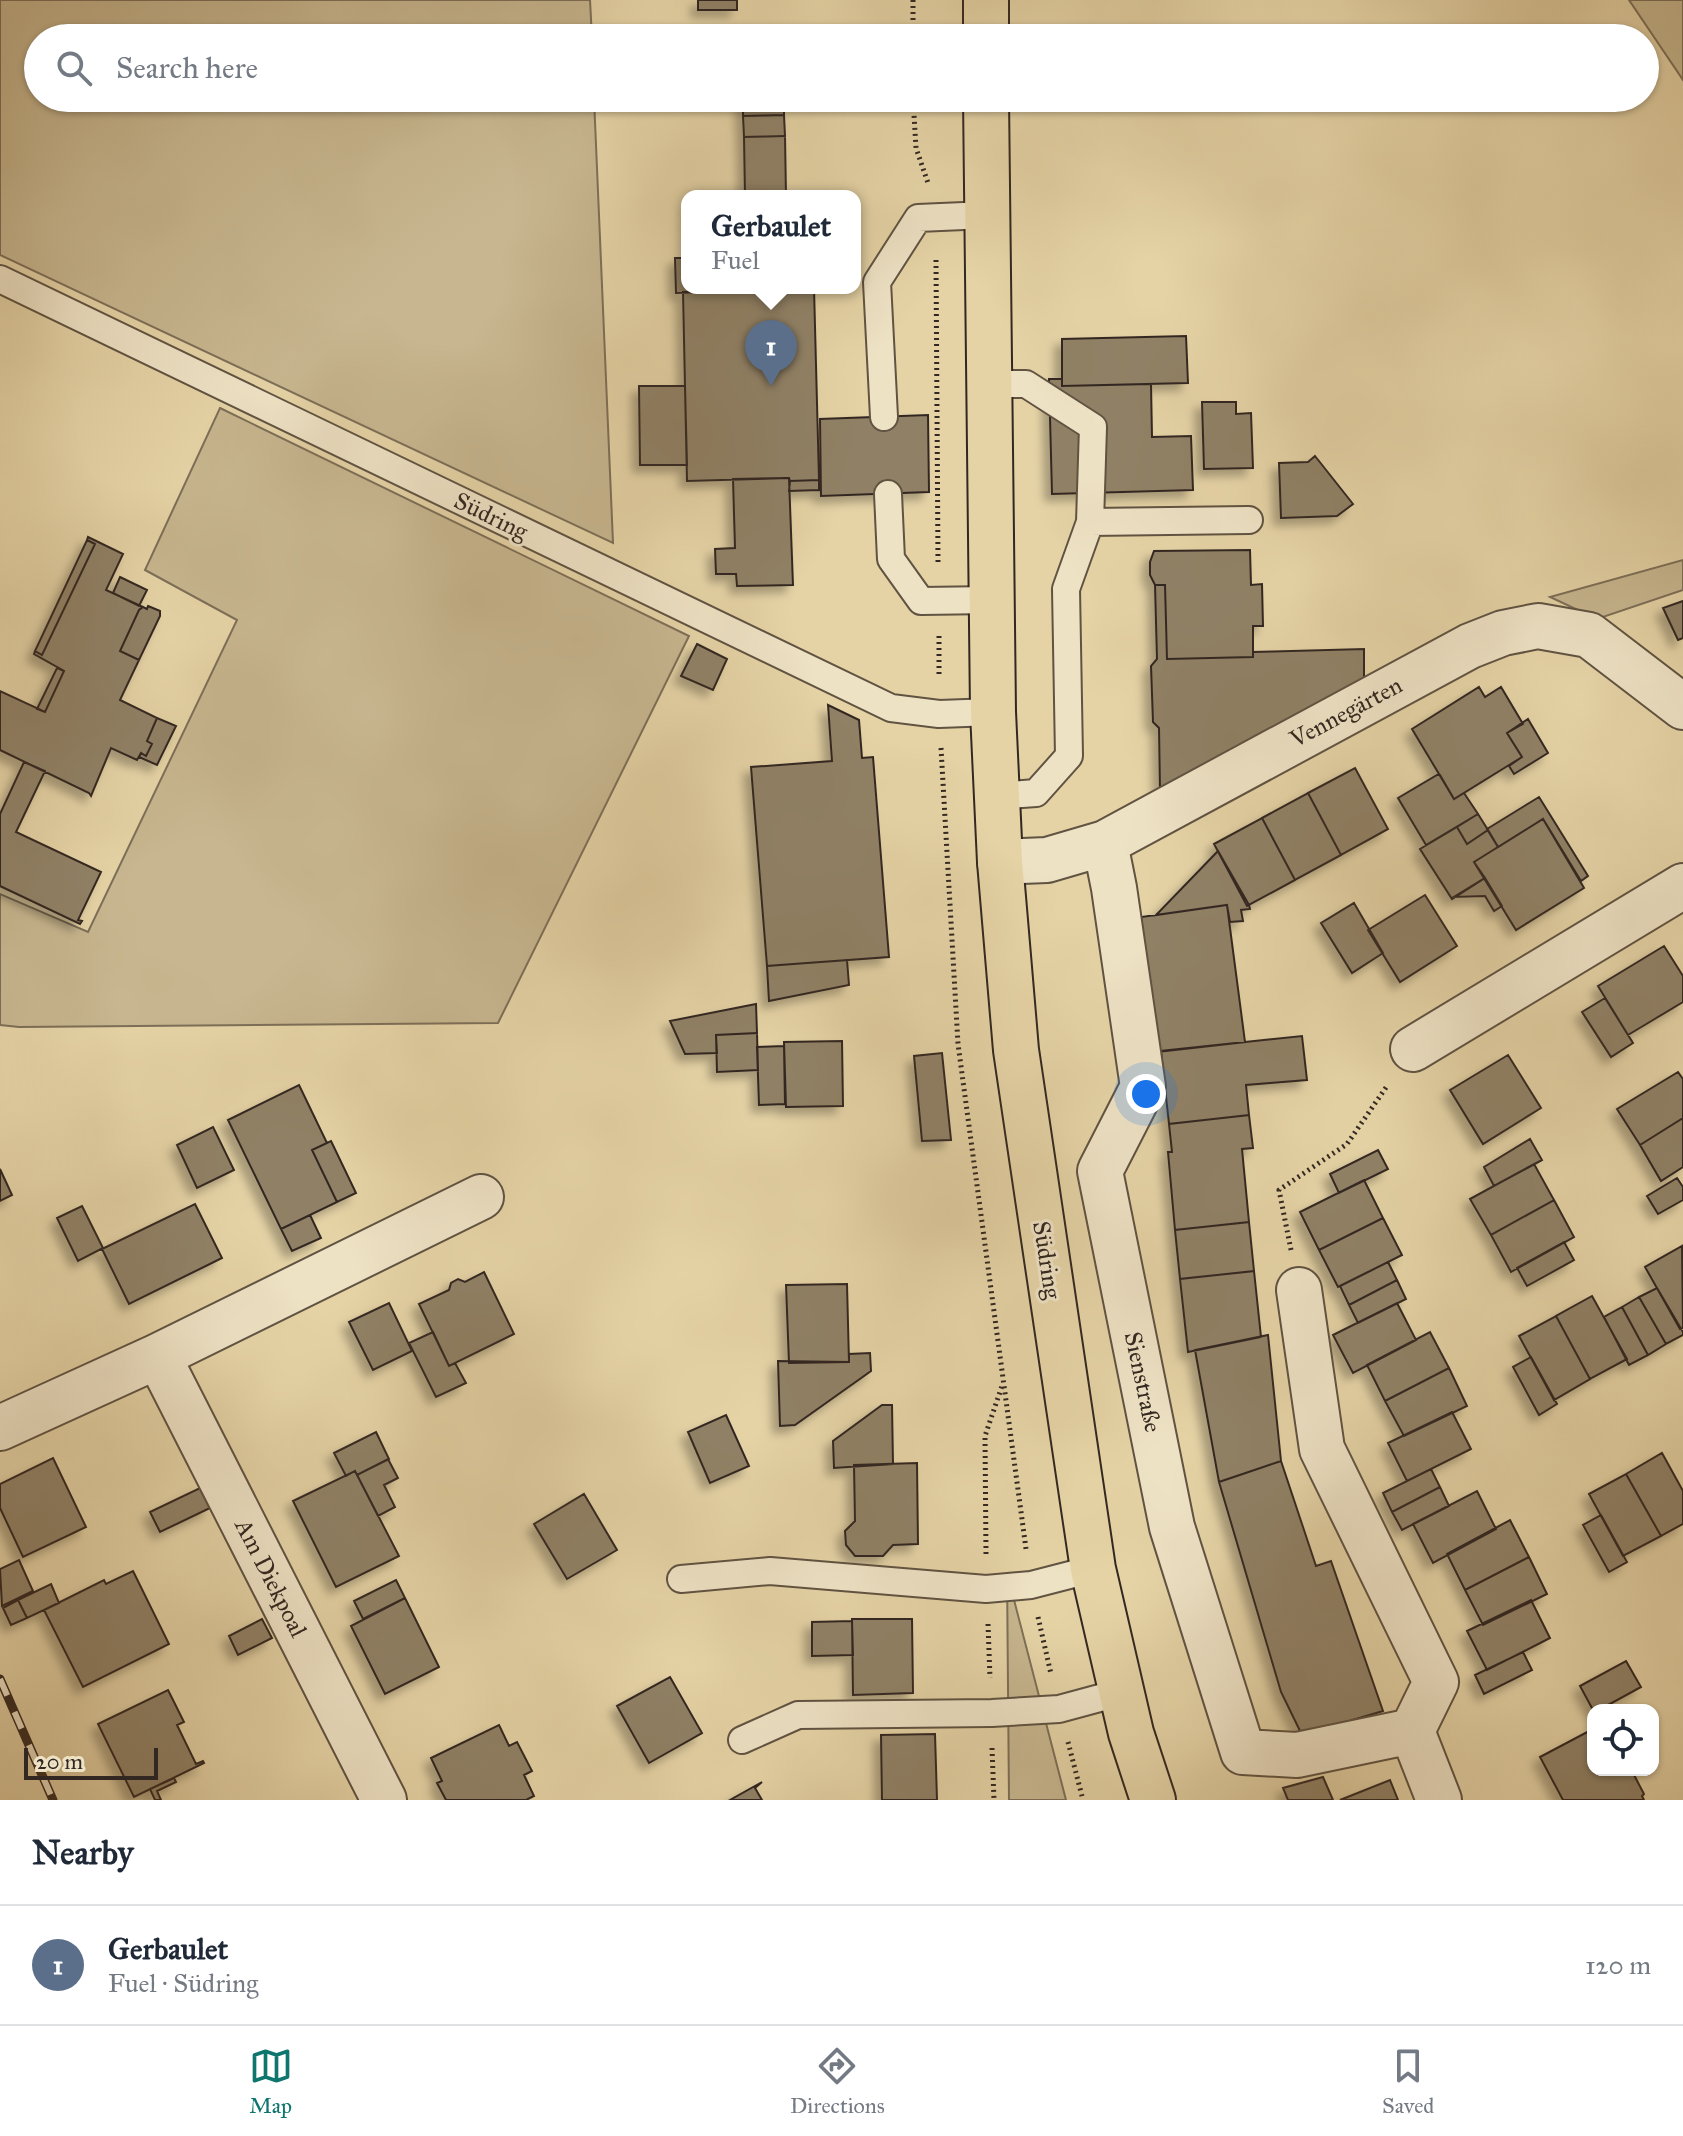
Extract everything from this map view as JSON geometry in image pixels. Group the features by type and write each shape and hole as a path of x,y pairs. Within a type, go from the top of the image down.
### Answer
{"main road":[{"path":"986,0 986,24"},
{"name":"Südring","path":"986,112 993,712 1000,862 1016,1050 1093,1569 1131,1733 1153,1800"}],"street":[{"name":"Vennegärten","path":"1000,862 1047,860 1105,843 1470,646 1503,633 1538,626 1589,635 1683,707"},
{"name":"Sienstraße","path":"1105,843 1143,1087 1100,1171 1172,1527 1243,1752 1297,1755 1412,1731"},
{"path":"1413,1049 1683,886"},
{"path":"0,1428 158,1356 481,1197"},
{"path":"1299,1290 1322,1449 1436,1682 1412,1731 1439,1800"},
{"name":"Am Diekpoal","path":"158,1356 384,1800"}],"lane":[{"path":"884,417 877,282 918,218 987,215"},
{"name":"Südring","path":"0,279 891,708 939,714 993,712"},
{"path":"989,384 1026,384 1093,427 1090,522 1066,589 1069,756 1036,793 997,796"},
{"path":"888,494 891,559 921,601 992,600"},
{"path":"1090,522 1249,520"},
{"path":"681,1579 770,1571 986,1589 1031,1585 1093,1569"},
{"path":"742,1740 798,1715 1032,1711 1059,1709 1122,1692"}],"path":[{"path":"913,0 913,24"},
{"path":"914,112 916,148 936,217 939,714 958,1044 1003,1382"},
{"path":"1299,1290 1279,1190 1347,1144 1413,1049"}],"shaded area":[{"path":"0,0 590,0 591,24 24,24 24,112 595,112 613,543 0,255"},
{"path":"1629,0 1683,0 1683,80 1659,44 1659,24 1645,24"},
{"path":"220,408 689,636 498,1023 0,1025 0,894 88,932 237,620 145,570"},
{"path":"1683,560 1683,590 1597,619 1550,597"},
{"path":"1007,1573 1066,1800 1009,1800"}],"building":[{"path":"698,0 737,0 737,10 698,10"},
{"path":"743,112 784,112 784,115 743,116"},
{"path":"784,115 785,136 744,137 743,116"},
{"path":"785,136 786,190 745,190 744,137"},
{"path":"675,258 681,258 681,293 676,293"},
{"path":"683,294 814,294 819,480 687,481"},
{"path":"1186,336 1188,383 1062,386 1062,339"},
{"path":"1049,379 1062,379 1062,386 1151,384 1152,437 1191,436 1193,490 1052,494"},
{"path":"639,386 685,386 687,465 640,465"},
{"path":"1202,402 1236,402 1236,414 1251,413 1253,468 1204,469"},
{"path":"928,415 929,492 821,496 820,419"},
{"path":"1315,456 1353,504 1337,516 1281,518 1279,463 1308,462"},
{"path":"789,478 793,585 737,586 736,574 716,574 715,549 735,548 733,479"},
{"path":"819,480 819,490 789,491 790,481"},
{"path":"88,537 123,554 106,590 143,607 120,651 139,660 120,700 157,718 147,741 152,744 146,756 141,753 137,760 111,748 91,796 0,750 0,691 45,712 64,671 34,654 35,651 42,655 95,544 87,540"},
{"path":"87,540 95,544 42,655 35,651"},
{"path":"1250,550 1251,585 1262,584 1263,626 1253,626 1253,657 1167,659 1165,585 1155,585 1150,575 1154,551"},
{"path":"120,577 147,590 139,606 113,593"},
{"path":"1155,585 1165,585 1167,659 1253,657 1253,652 1364,649 1364,684 1160,790 1159,728 1153,722 1151,666 1157,659"},
{"path":"1683,601 1683,638 1678,640 1663,608"},
{"path":"148,606 160,611 160,616 139,660 120,651 139,610"},
{"path":"697,644 727,659 713,690 681,676"},
{"path":"57,668 64,671 45,712 37,709"},
{"path":"1479,687 1485,697 1501,687 1523,724 1507,733 1522,757 1454,799 1412,729"},
{"path":"828,705 859,720 862,758 873,757 889,957 767,966 751,767 832,761"},
{"path":"157,718 176,726 157,765 139,757 141,753 146,756 152,744 147,741"},
{"path":"1528,719 1548,753 1514,774 1509,766 1522,757 1507,733"},
{"path":"24,762 45,771 16,832 101,872 78,920 82,921 80,924 0,886 0,814"},
{"path":"1355,768 1388,829 1341,855 1308,793"},
{"path":"1440,775 1454,799 1464,793 1478,814 1426,845 1398,798"},
{"path":"1308,793 1341,855 1295,880 1262,818"},
{"path":"1539,797 1588,876 1581,881 1543,819 1498,847 1487,829"},
{"path":"1478,814 1488,830 1467,844 1457,827"},
{"path":"1262,818 1295,880 1247,906 1214,844"},
{"path":"1543,819 1584,888 1516,930 1474,862"},
{"path":"1457,827 1467,844 1488,830 1498,847 1474,862 1485,878 1452,899 1420,849"},
{"path":"1218,851 1249,905 1250,909 1241,910 1243,921 1230,922 1227,905 1156,915"},
{"path":"1485,878 1502,906 1494,911 1485,896 1454,897"},
{"path":"1425,895 1457,946 1400,982 1368,930"},
{"path":"1354,903 1383,953 1352,973 1321,923"},
{"path":"1227,905 1245,1042 1158,1052 1141,917"},
{"path":"1664,946 1683,976 1683,1002 1628,1035 1598,986"},
{"path":"847,960 849,985 769,1001 767,966"},
{"path":"1605,998 1633,1043 1611,1057 1582,1012"},
{"path":"756,1004 757,1033 716,1035 717,1053 685,1054 670,1021"},
{"path":"757,1033 758,1070 717,1072 716,1035"},
{"path":"1302,1036 1307,1080 1246,1085 1249,1115 1169,1124 1161,1051"},
{"path":"842,1041 843,1106 786,1107 784,1042"},
{"path":"784,1046 785,1104 759,1105 757,1047"},
{"path":"942,1053 951,1140 922,1141 914,1056"},
{"path":"1508,1055 1541,1108 1483,1144 1450,1090"},
{"path":"1678,1072 1683,1079 1683,1118 1640,1145 1617,1109"},
{"path":"299,1085 327,1143 312,1150 337,1202 281,1229 228,1120"},
{"path":"1249,1115 1253,1148 1242,1149 1249,1222 1175,1230 1168,1152 1172,1152 1169,1124"},
{"path":"1683,1118 1683,1167 1661,1181 1640,1145"},
{"path":"213,1127 234,1170 197,1188 177,1145"},
{"path":"1530,1139 1542,1160 1494,1186 1484,1167"},
{"path":"331,1141 356,1193 337,1202 312,1150"},
{"path":"1378,1150 1388,1169 1339,1193 1330,1174"},
{"path":"1534,1164 1554,1200 1491,1235 1470,1199"},
{"path":"0,1169 12,1195 0,1201"},
{"path":"1677,1178 1683,1187 1683,1200 1658,1214 1647,1196"},
{"path":"1364,1180 1383,1218 1319,1250 1300,1212"},
{"path":"1554,1200 1574,1237 1511,1272 1491,1235"},
{"path":"195,1204 222,1258 129,1304 102,1249"},
{"path":"82,1206 103,1248 78,1261 57,1218"},
{"path":"310,1215 321,1238 292,1251 281,1229"},
{"path":"1383,1218 1402,1255 1338,1287 1319,1250"},
{"path":"1249,1222 1254,1271 1180,1279 1175,1230"},
{"path":"1564,1242 1574,1260 1527,1286 1517,1268"},
{"path":"1682,1246 1683,1328 1680,1329 1645,1267"},
{"path":"1388,1262 1397,1280 1349,1305 1340,1286"},
{"path":"1254,1271 1261,1337 1188,1352 1180,1279"},
{"path":"484,1272 514,1334 449,1366 419,1304 449,1290 451,1283 458,1279 465,1282"},
{"path":"1397,1280 1406,1299 1358,1323 1349,1305"},
{"path":"847,1284 849,1362 789,1363 786,1285"},
{"path":"1657,1288 1683,1332 1683,1335 1666,1344 1639,1297"},
{"path":"1592,1296 1627,1359 1590,1379 1556,1316"},
{"path":"1639,1297 1666,1344 1648,1355 1622,1307"},
{"path":"389,1303 412,1351 373,1370 349,1322"},
{"path":"1397,1303 1416,1340 1353,1373 1333,1335"},
{"path":"1622,1307 1648,1355 1629,1365 1604,1317"},
{"path":"1556,1316 1590,1379 1554,1400 1519,1336"},
{"path":"433,1332 449,1366 455,1363 466,1383 436,1397 409,1343"},
{"path":"1430,1332 1449,1368 1385,1401 1367,1365"},
{"path":"1268,1335 1281,1461 1219,1482 1195,1350"},
{"path":"870,1353 871,1371 795,1425 780,1426 778,1361 849,1362 849,1354"},
{"path":"1531,1357 1557,1404 1539,1415 1513,1367"},
{"path":"1449,1368 1467,1406 1404,1436 1385,1401"},
{"path":"882,1405 892,1405 893,1464 834,1468 833,1441"},
{"path":"1452,1412 1471,1449 1407,1481 1388,1443"},
{"path":"726,1415 749,1466 710,1483 688,1432"},
{"path":"376,1432 389,1459 357,1475 355,1471 346,1476 334,1453"},
{"path":"1662,1453 1683,1491 1683,1524 1661,1536 1626,1474"},
{"path":"53,1458 86,1527 23,1557 0,1508 0,1484"},
{"path":"388,1459 398,1478 384,1485 395,1507 378,1516 357,1475"},
{"path":"1281,1461 1316,1566 1331,1561 1383,1711 1302,1735 1281,1692 1219,1482"},
{"path":"917,1463 918,1544 893,1545 883,1556 855,1556 846,1545 845,1531 855,1521 854,1465"},
{"path":"1431,1469 1440,1487 1392,1512 1383,1493"},
{"path":"355,1471 399,1556 336,1587 293,1501"},
{"path":"1626,1474 1661,1536 1623,1556 1589,1494"},
{"path":"1440,1487 1449,1506 1402,1530 1392,1512"},
{"path":"200,1488 210,1508 160,1532 150,1512"},
{"path":"1477,1491 1496,1529 1433,1563 1413,1524"},
{"path":"584,1494 617,1550 567,1579 534,1524"},
{"path":"1601,1515 1627,1562 1609,1572 1583,1525"},
{"path":"1510,1520 1529,1557 1465,1590 1447,1554"},
{"path":"1529,1557 1547,1594 1483,1625 1465,1590"},
{"path":"19,1560 33,1591 2,1606 0,1569"},
{"path":"133,1571 169,1644 83,1687 44,1610 104,1580 106,1584"},
{"path":"396,1580 405,1598 363,1619 354,1601"},
{"path":"51,1584 59,1603 27,1618 18,1600"},
{"path":"405,1598 439,1667 385,1694 351,1626"},
{"path":"18,1600 27,1618 11,1625 3,1608"},
{"path":"1531,1600 1550,1638 1487,1670 1467,1631"},
{"path":"262,1619 272,1638 238,1655 229,1636"},
{"path":"852,1619 912,1619 913,1693 853,1695"},
{"path":"852,1621 853,1655 812,1656 812,1622"},
{"path":"1523,1652 1532,1670 1484,1694 1475,1675"},
{"path":"1626,1661 1641,1687 1610,1704 1590,1704 1580,1686"},
{"path":"670,1677 702,1733 649,1763 617,1706"},
{"path":"168,1690 184,1722 177,1725 196,1764 204,1763 134,1797 98,1724"},
{"path":"499,1725 509,1746 517,1742 532,1771 524,1775 534,1796 526,1800 446,1800 437,1783 442,1781 431,1758"},
{"path":"1587,1732 1587,1776 1635,1776 1644,1800 1563,1800 1540,1757"},
{"path":"935,1734 937,1800 882,1800 881,1735"},
{"path":"1323,1777 1333,1800 1288,1800 1283,1788"},
{"path":"174,1778 176,1782 157,1791 161,1800 155,1800 150,1789"},
{"path":"1390,1780 1398,1800 1340,1800"},
{"path":"762,1782 755,1788 762,1800 730,1800"}],"railway":[{"path":"0,1679 53,1800"}],"place":[{"name":"Gerbaulet","path":"771,386"}]}
